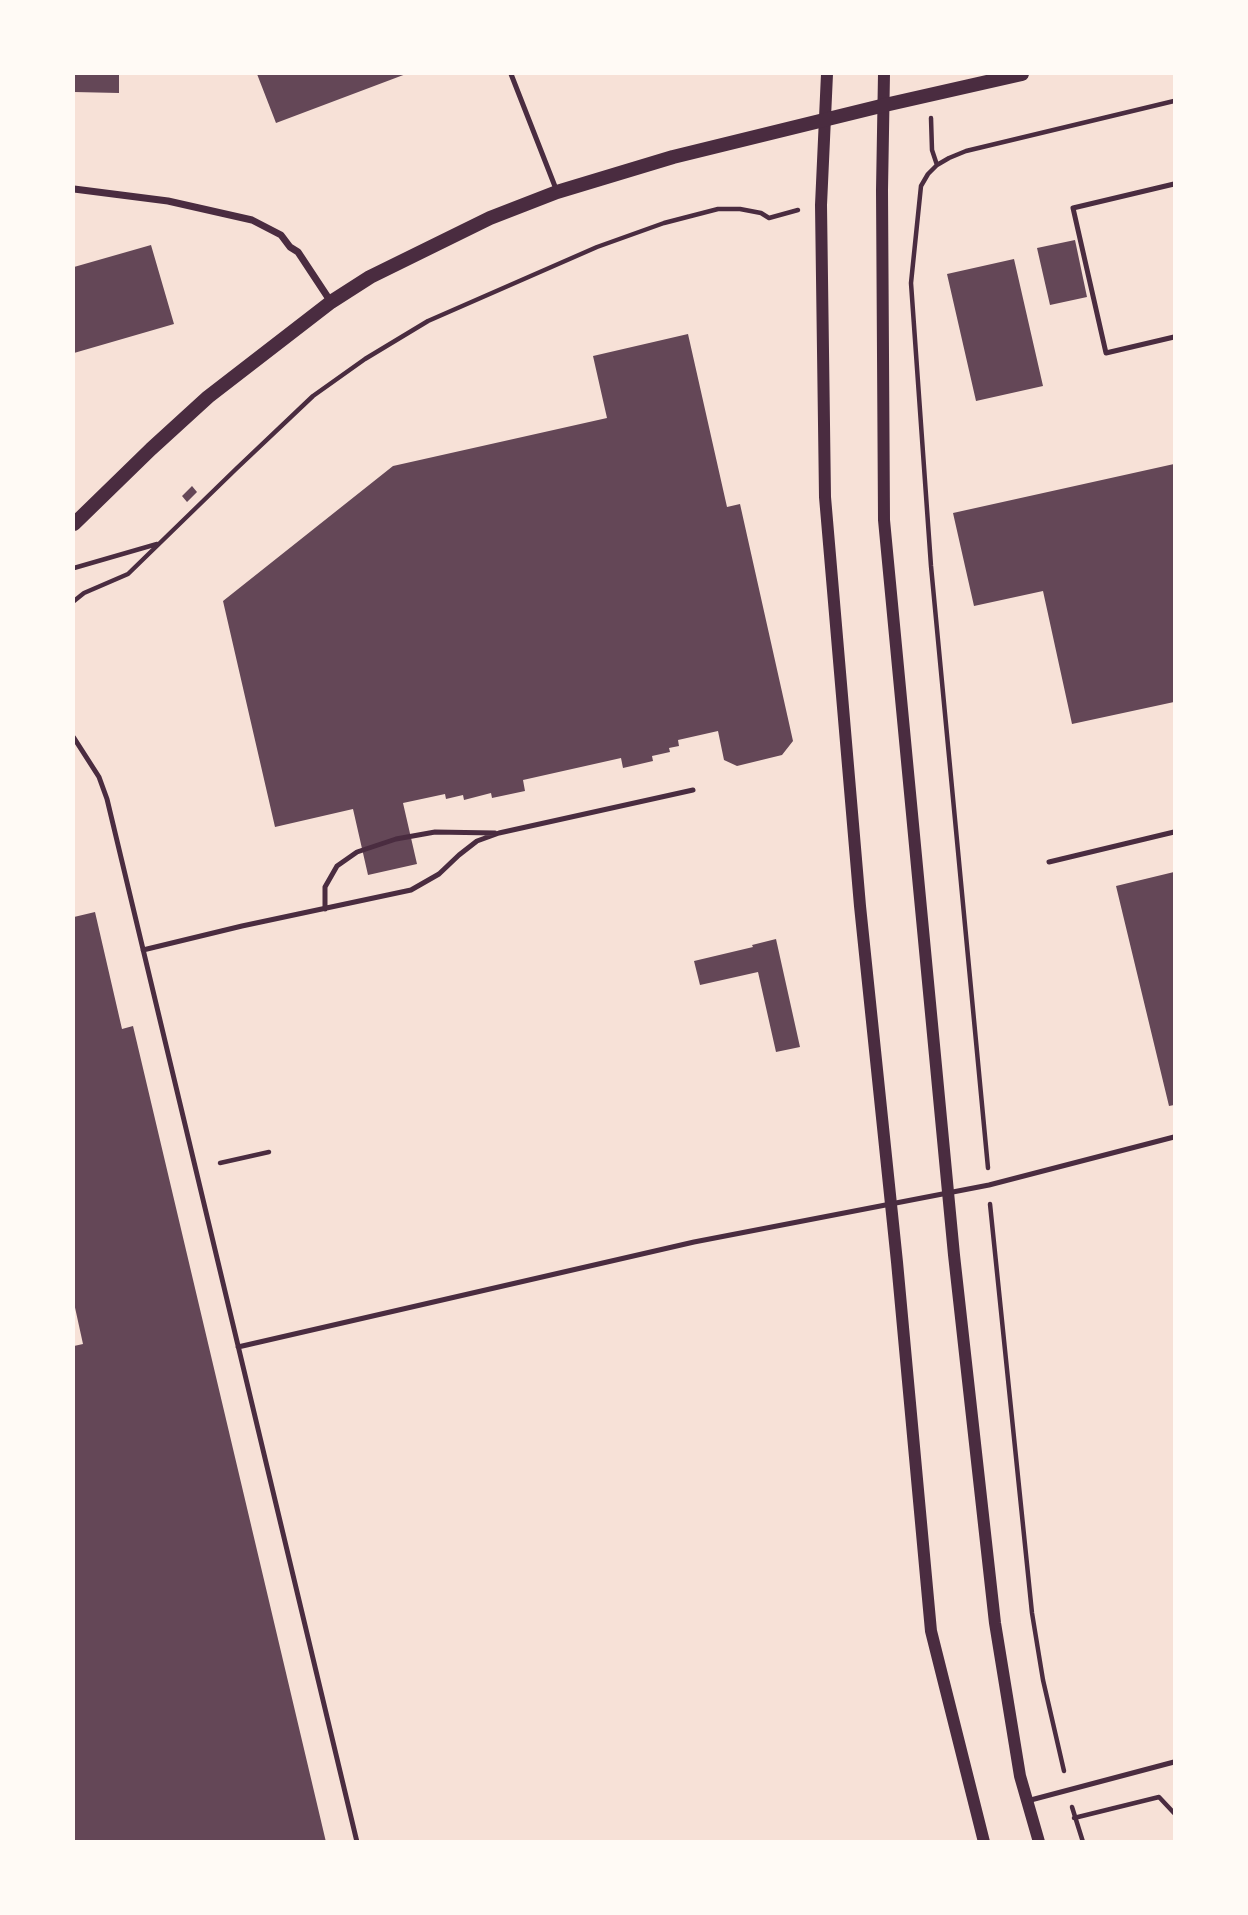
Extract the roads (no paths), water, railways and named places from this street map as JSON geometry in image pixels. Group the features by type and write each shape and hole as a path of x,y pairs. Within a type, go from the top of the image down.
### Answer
{"main road":[{"path":"74,524 208,397 331,302 370,277 490,218 557,192 673,157 1022,74"}],"street":[{"path":"827,74 821,205 825,497 861,920 931,1631 984,1842"},
{"path":"884,74 884,520 954,1255 995,1623 1020,1776 1039,1842"},
{"path":"74,189 168,201 252,220 281,234 290,247 298,252 331,302"}],"lane":[{"path":"511,74 557,192"},
{"path":"1174,184 1073,208 1106,353 1174,337"},
{"path":"74,738 99,777 107,799 357,1842"},
{"path":"143,950 411,890 439,874 477,841 499,833 692,790"},
{"path":"325,909 325,887 337,866 357,852 396,839 435,832 499,833"},
{"path":"1049,862 1174,832"},
{"path":"238,1347 694,1242 989,1185 1174,1137"},
{"path":"1027,1801 1174,1762"}]}
